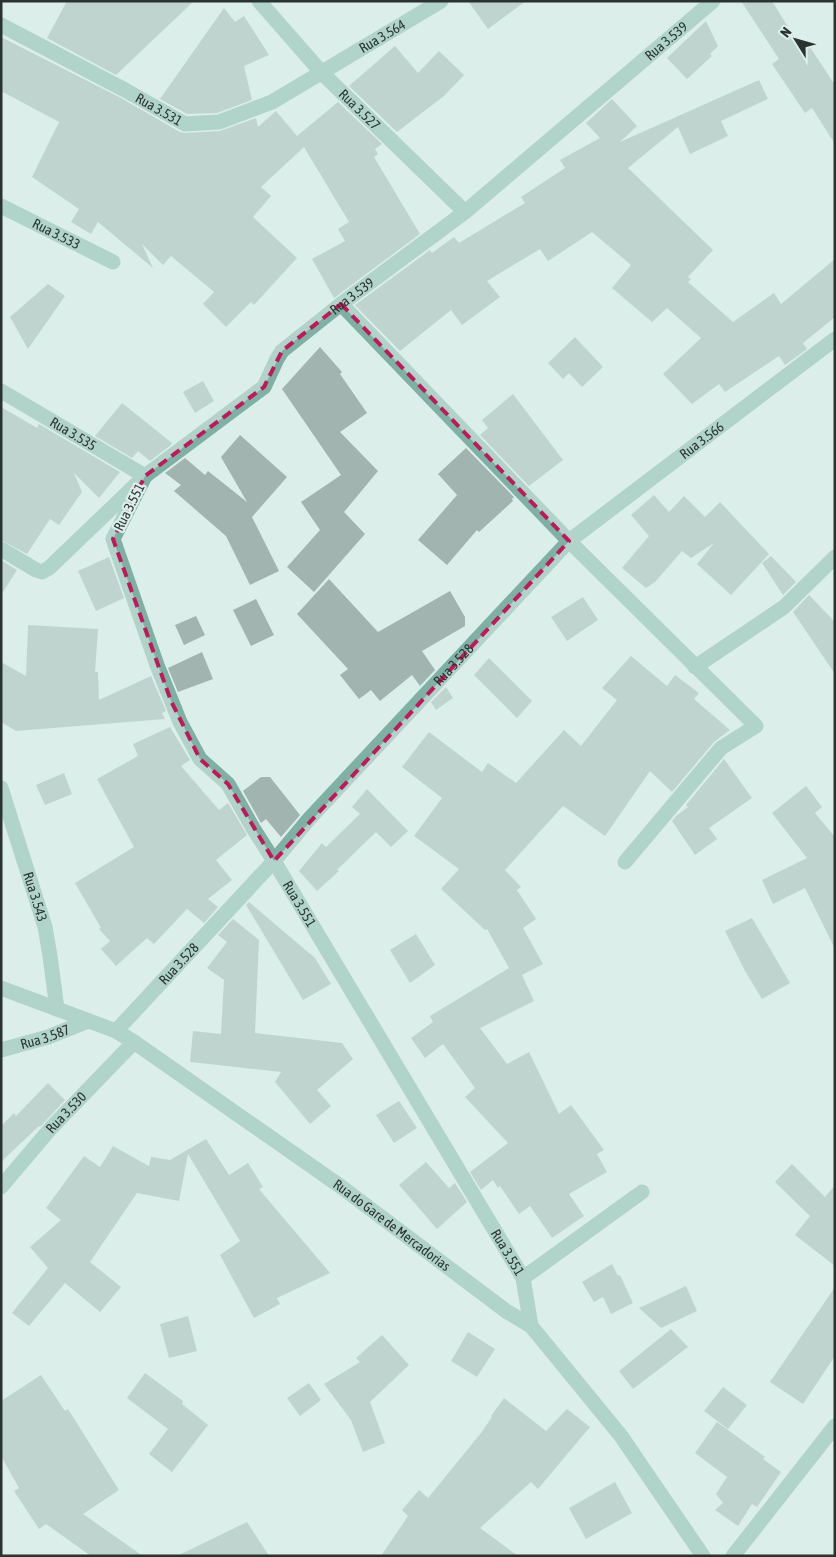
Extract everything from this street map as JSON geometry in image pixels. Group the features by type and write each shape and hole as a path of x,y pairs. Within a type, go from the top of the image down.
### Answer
{"street":[{"name":"Rua 3.527","path":"259,1 322,73 465,212"},
{"name":"Rua 3.564","path":"322,73 441,1"},
{"name":"Rua 3.539","path":"1,550 36,570 42,572 48,568 145,476 264,386 282,350 465,212 713,1"},
{"name":"Rua 3.531","path":"1,25 186,124 219,122 255,109 272,102 322,73"},
{"name":"Rua 3.533","path":"1,206 113,262"},
{"path":"341,304 569,541 756,726 721,748 624,862"},
{"name":"Rua 3.566","path":"569,541 835,339"},
{"name":"Rua 3.535","path":"1,391 145,476"},
{"name":"Rua 3.551","path":"145,476 113,539 157,665 180,722 200,759 228,784 523,1278 531,1326"},
{"name":"Rua 3.528","path":"116,1031 274,861 309,819 569,541"},
{"path":"695,666 784,607 835,557"},
{"name":"Rua 3.543","path":"1,788 44,927 57,1009"},
{"name":"Rua do Gare de Mercadorias","path":"1,988 116,1031 134,1042 340,1186 506,1311 531,1326 621,1436 703,1556"},
{"name":"Rua 3.587","path":"1,1050 48,1037 88,1021"},
{"name":"Rua 3.530","path":"1,1187 51,1128 134,1042"},
{"path":"523,1278 642,1192"},
{"path":"733,1556 835,1426"}],"highlighted area":[{"path":"341,304 569,541 274,861 228,784 200,759 171,701 113,539 145,476 264,387 282,351"}],"building":[{"path":"67,1 194,1 116,75 47,38"},
{"path":"468,1 526,1 488,29"},
{"path":"741,1 772,1 799,45 806,41 835,85 835,144 812,108 805,113 772,64 779,59"},
{"path":"224,8 235,22 244,16 269,55 244,66 252,100 217,113 187,114 160,99"},
{"path":"706,21 718,46 710,54 712,56 687,79 667,58"},
{"path":"1,37 185,133 220,131 256,118 258,127 276,111 297,136 338,102 382,144 375,149 378,154 374,157 420,234 334,298 312,259 345,241 338,229 349,222 304,147 261,187 271,196 253,217 297,258 254,305 251,302 226,327 203,304 214,292 171,256 163,265 142,244 153,268 98,222 91,234 71,222 79,209 32,177 59,122 1,91"},
{"path":"395,46 418,73 439,51 464,75 444,96 397,132 349,86"},
{"path":"759,80 768,99 721,121 728,136 690,154 678,127 628,168 713,250 688,277 691,279 688,282 733,322 774,293 781,304 835,259 835,317 803,343 807,349 785,365 779,356 725,392 719,384 692,404 663,374 701,338 667,308 652,322 612,288 631,265 592,232 548,261 540,249 487,281 500,297 462,325 451,310 400,351 355,305 430,250 432,253 454,237 459,243 525,203 521,197 565,168 560,160 600,138 586,123 612,99 637,126 620,142"},
{"path":"48,284 65,296 28,349 10,317"},
{"path":"575,337 603,367 582,387 569,373 563,379 548,363"},
{"path":"320,347 342,372 340,374 367,413 340,432 378,471 344,512 365,534 314,592 287,567 320,530 301,502 341,475 282,389"},
{"path":"203,381 214,401 195,413 183,392"},
{"path":"513,394 563,460 529,486 480,435 488,428 482,420"},
{"path":"122,403 172,443 171,445 150,461 138,451 132,458 95,436"},
{"path":"1,407 37,428 39,424 120,472 99,498 74,473 82,492 59,525 50,519 27,554 1,540"},
{"path":"240,435 287,477 252,517 279,571 250,585 226,536 174,491 181,485 165,473 185,458 205,475 208,471 247,502 221,457"},
{"path":"466,448 514,497 513,501 479,532 477,530 447,565 418,540 457,495 438,474"},
{"path":"654,495 669,512 684,496 705,517 720,502 769,554 731,595 697,564 714,543 691,558 682,551 655,582 646,588 622,568 649,536 631,515"},
{"path":"771,556 796,582 783,595 762,563"},
{"path":"109,557 124,598 96,611 78,571"},
{"path":"1,560 17,570 1,595"},
{"path":"329,579 378,632 450,591 465,617 465,626 422,651 435,670 420,686 412,675 380,701 371,690 359,699 340,675 348,669 297,614"},
{"path":"809,595 835,622 835,674 793,612"},
{"path":"583,597 598,620 567,641 551,617"},
{"path":"256,599 274,635 251,646 233,610"},
{"path":"196,616 205,635 184,645 175,625"},
{"path":"28,625 98,629 95,672 98,672 99,700 151,676 166,711 162,713 165,719 16,731 1,722 1,662 26,676"},
{"path":"202,652 213,679 178,692 168,668"},
{"path":"631,656 667,686 675,675 699,693 694,699 730,730 714,742 672,792 650,771 605,836 563,806 505,870 521,887 517,890 536,919 523,928 543,964 522,975 534,1001 480,1028 507,1064 529,1052 559,1114 571,1105 604,1150 597,1154 607,1172 569,1194 584,1216 552,1238 530,1206 519,1214 500,1186 498,1188 493,1180 481,1190 470,1172 508,1143 465,1097 475,1088 443,1044 425,1058 411,1038 433,1022 430,1016 509,968 487,929 485,930 441,889 459,869 414,836 442,798 402,767 429,732 482,772 488,763 516,783 564,730 581,746 617,700 602,688"},
{"path":"489,658 532,701 517,718 474,675"},
{"path":"446,687 453,698 436,710 431,702"},
{"path":"170,727 190,760 181,766 219,810 228,803 247,835 216,860 232,880 208,899 218,907 204,923 187,909 154,944 147,938 116,966 101,949 110,941 99,929 101,928 75,883 134,847 97,779 138,756 133,744"},
{"path":"724,759 752,798 709,828 717,839 695,855 672,821 688,807 686,805"},
{"path":"64,773 72,794 45,805 36,785"},
{"path":"261,777 270,777 300,815 281,837 266,819 261,823 243,791"},
{"path":"806,786 822,807 815,813 835,837 835,949 805,888 773,904 762,880 807,858 772,813"},
{"path":"367,789 408,831 391,847 376,832 317,891 299,871 322,843 326,847 360,814 352,807"},
{"path":"249,902 315,958 331,984 303,1000 246,905"},
{"path":"752,918 790,983 762,999 745,971 725,931"},
{"path":"233,919 259,940 255,1033 342,1043 353,1059 317,1090 331,1106 310,1124 275,1082 281,1072 190,1062 193,1031 221,1034 224,980 207,968 227,942 218,935"},
{"path":"416,934 435,965 410,983 390,950"},
{"path":"48,1083 65,1100 40,1127 1,1162 1,1126 14,1113 16,1116"},
{"path":"399,1101 417,1128 394,1143 376,1115"},
{"path":"206,1139 229,1175 248,1163 263,1187 259,1189 330,1273 277,1298 280,1304 254,1318 220,1255 240,1241 188,1154 179,1201 137,1193 90,1262 121,1287 100,1312 65,1283 29,1326 12,1313 48,1268 30,1247 61,1220 46,1208 84,1156 100,1167 113,1146 149,1166 151,1157 170,1160"},
{"path":"426,1162 449,1188 455,1183 467,1202 437,1229 399,1185"},
{"path":"792,1164 825,1197 835,1185 835,1266 795,1235 810,1216 775,1182"},
{"path":"612,1264 618,1276 620,1275 633,1303 611,1314 603,1297 594,1302 582,1282"},
{"path":"686,1286 697,1311 661,1328 639,1308"},
{"path":"835,1287 835,1356 803,1404 770,1382"},
{"path":"188,1316 197,1351 169,1358 160,1324"},
{"path":"671,1329 688,1347 633,1389 619,1371"},
{"path":"468,1332 495,1349 477,1377 451,1361"},
{"path":"382,1335 409,1365 370,1402 385,1443 363,1452 351,1420 324,1384 360,1362 356,1358"},
{"path":"145,1373 183,1401 182,1404 208,1425 172,1472 149,1454 168,1429 127,1398"},
{"path":"41,1375 65,1411 68,1409 119,1490 83,1514 143,1556 91,1556 46,1524 39,1529 14,1491 19,1488 1,1456 1,1401"},
{"path":"309,1383 321,1400 300,1416 287,1398"},
{"path":"723,1387 747,1405 728,1429 704,1411"},
{"path":"504,1398 546,1431 567,1409 590,1427 538,1489 531,1482 480,1528 518,1556 381,1556 408,1516 402,1510 419,1490 428,1498 481,1433"},
{"path":"717,1422 765,1457 763,1459 781,1472 757,1507 752,1504 738,1526 715,1510 723,1503 716,1494 727,1477 695,1453"},
{"path":"615,1482 632,1513 586,1539 569,1508"},
{"path":"247,1522 269,1556 177,1556"}]}
